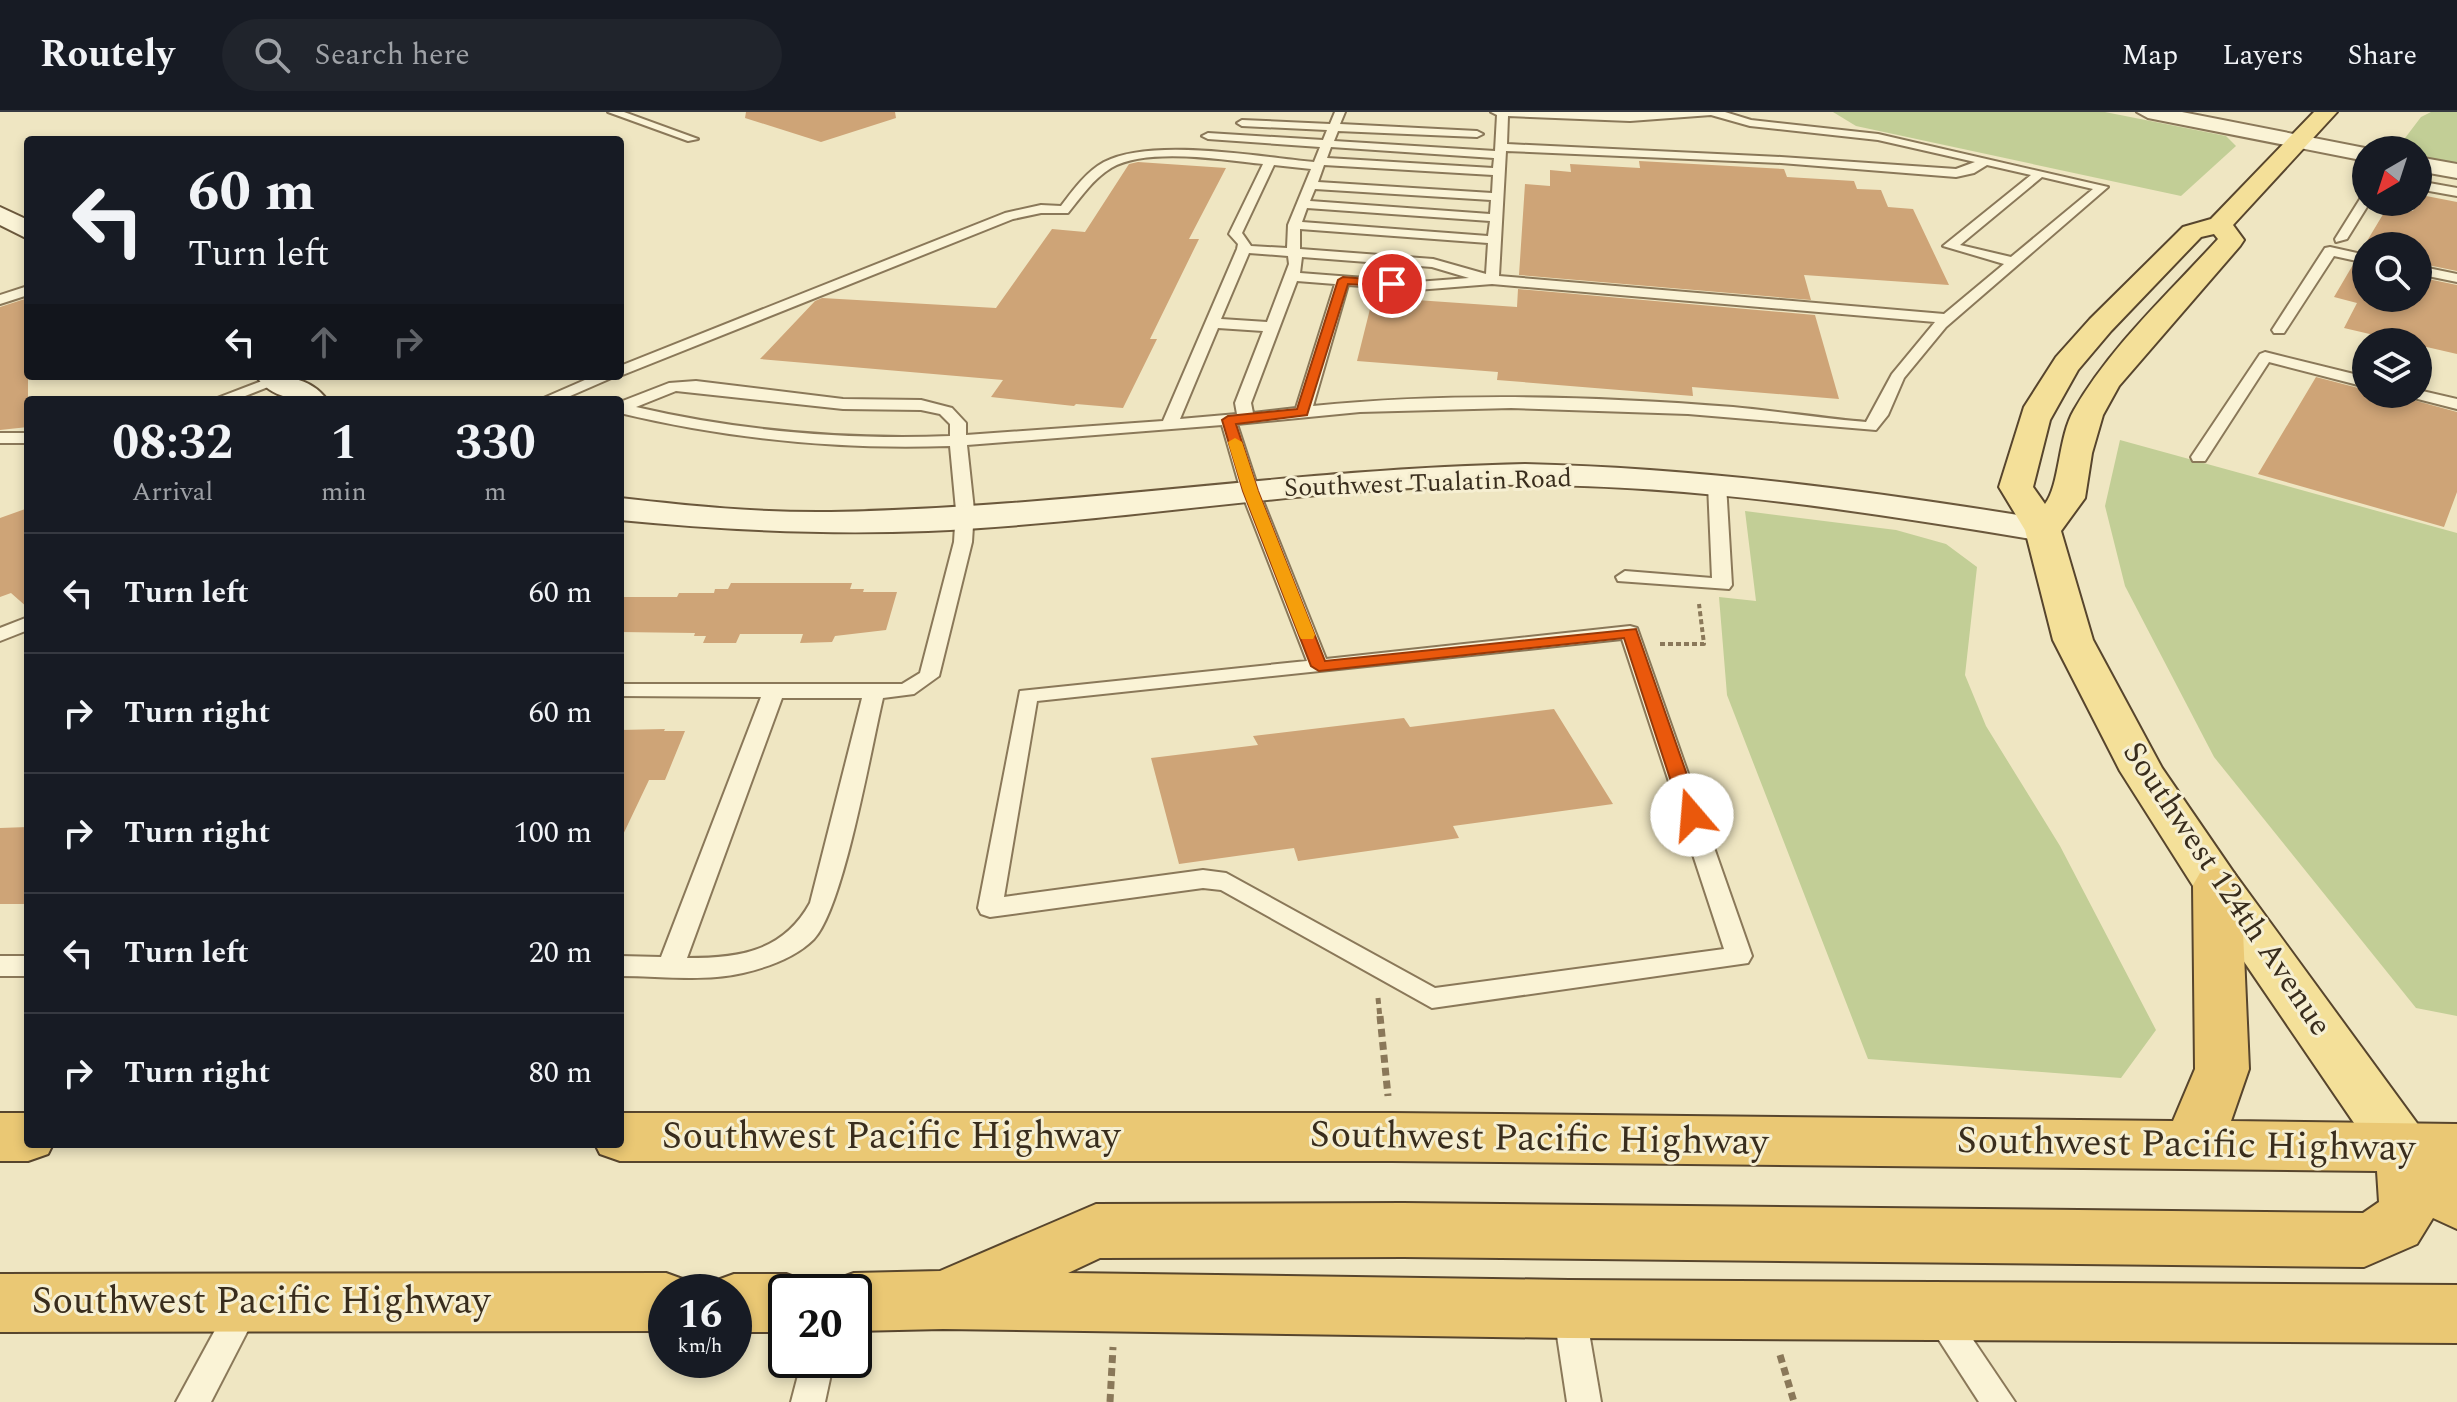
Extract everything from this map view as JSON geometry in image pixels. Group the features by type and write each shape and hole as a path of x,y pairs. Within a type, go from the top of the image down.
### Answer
{"highway":[{"path":"2188,1146 2203,1121 2222,1069 2217,885"},
{"path":"0,1137 24,1137"},
{"name":"Southwest Pacific Highway","path":"624,1137 1392,1137 2429,1148"},
{"path":"2429,1148 2457,1203"},
{"path":"943,1300 1096,1231 1403,1230 2364,1240 2389,1233 2400,1225 2408,1207 2409,1184 2429,1148"},
{"name":"Southwest Pacific Highway","path":"0,1303 648,1302"},
{"path":"872,1302 2457,1314"}],"main road":[{"path":"2148,112 2352,151"},
{"name":"Southwest 124th Avenue","path":"2326,112 2220,224 2192,232 2090,339 2052,384 2028,436 2016,487 2043,530 2073,640 2142,771 2217,885 2358,1081 2429,1148"},
{"path":"2432,167 2457,171"},
{"path":"0,215 24,229"},
{"path":"2043,530 2068,498 2075,453 2087,415 2106,382 2231,240 2220,224"},
{"path":"277,380 304,396"},
{"name":"Southwest Tualatin Road","path":"624,509 766,523 903,523 1384,480 1512,475 1717,484 1875,502 2043,530"}],"lane":[{"path":"613,112 692,139"},
{"path":"1161,155 1270,112"},
{"path":"1319,666 1250,491 1237,420 1291,276 1296,252 1292,239 1294,225 1340,112"},
{"path":"624,409 711,429 867,443 957,443 1378,406 1587,404 1733,413 1870,427 1880,415 1897,377 1946,319 2102,187 1878,137 1750,123 1711,112 1671,118 1624,118 1496,112"},
{"path":"1492,280 1503,112"},
{"path":"1242,123 1477,134"},
{"path":"1208,136 1327,144 1765,159 1956,173 1970,171 1985,161"},
{"path":"624,369 1009,216 1041,209 1064,210 1094,175 1116,161 1148,154 1499,172"},
{"path":"1170,424 1244,249 1245,243 1235,234 1270,162"},
{"path":"2014,262 1950,246 2040,173"},
{"path":"1311,185 1498,197"},
{"path":"2432,188 2457,192"},
{"path":"1304,204 1496,218"},
{"path":"2341,239 2355,216"},
{"path":"1294,225 1495,240"},
{"path":"1244,249 1433,263 1492,280"},
{"path":"2279,330 2330,251 2352,256"},
{"path":"2432,273 2457,278"},
{"path":"1291,276 1417,286 1492,280 1946,319"},
{"path":"1303,412 1343,280"},
{"path":"0,300 24,291"},
{"path":"1213,323 1272,327"},
{"path":"2199,457 2265,357 2352,379"},
{"path":"230,396 269,380"},
{"path":"558,396 598,380"},
{"path":"624,406 652,392 685,386 843,404 921,405 946,411 958,423 957,443 965,519 963,545 929,676 907,690 624,690"},
{"path":"569,392 580,396"},
{"path":"2432,398 2457,404"},
{"path":"0,438 24,438"},
{"path":"1625,577 1722,585 1717,484"},
{"path":"0,635 24,625"},
{"path":"1630,632 1739,956 1432,998 1226,882 1203,879 990,908 1027,696 1319,666 1630,632"},
{"path":"671,966 774,691"},
{"path":"624,966 736,966 771,956 805,933 822,903 874,692"},
{"path":"0,966 24,966"},
{"path":"193,1402 247,1302"},
{"path":"1569,1309 1584,1402"},
{"path":"1934,1309 1998,1402"},
{"path":"808,1402 814,1378"}],"path":[{"path":"1378,968 1357,987 1378,998 1392,1137"}],"green space":[{"path":"1833,112 2105,112 2226,136 2236,146 2181,196 1856,126"},
{"path":"2431,112 2457,112 2457,163 2432,159 2432,136 2407,136 2421,117"},
{"path":"2120,440 2457,533 2457,1016 2416,1008 2214,757 2125,586 2105,506"},
{"path":"1745,511 1896,530 1946,544 1977,567 1965,675 1986,726 2060,846 2156,1030 2121,1078 1868,1059 1727,695 1719,597 1756,601"}],"building":[{"path":"746,112 895,112 896,118 821,142 745,118"},
{"path":"1639,161 1784,169 1787,177 1854,181 1857,189 1881,190 1888,207 1913,209 1949,285 1804,275 1811,300 1519,275 1525,184 1550,186 1550,170 1571,172 1570,164 1640,168"},
{"path":"1129,164 1226,168 1189,239 1199,239 1150,339 1157,339 1123,408 991,397 1003,380 760,359 815,301 822,298 996,308 1052,229 1085,232"},
{"path":"2432,197 2457,202 2457,271 2432,266 2432,232 2372,232 2382,216 2432,216"},
{"path":"2352,266 2352,302 2334,297"},
{"path":"2432,280 2457,285 2457,354 2432,348 2432,328 2344,328 2352,312 2432,312"},
{"path":"1518,289 1815,315 1839,399 1692,387 1693,396 1497,380 1498,372 1357,361 1373,297 1517,307"},
{"path":"24,299 24,380 28,380 28,396 24,396 24,427 0,430 0,307"},
{"path":"2316,377 2352,386 2352,408 2432,408 2432,405 2457,412 2457,492 2444,527 2258,474"},
{"path":"24,509 24,604 11,593 0,597 0,518"},
{"path":"731,583 852,583 850,589 864,589 863,592 897,592 886,630 835,636 832,642 800,643 803,634 740,634 736,643 703,643 706,636 694,636 695,633 624,632 624,597 677,597 679,593 714,593 715,589 728,589"},
{"path":"1554,709 1613,804 1453,826 1459,838 1298,861 1294,848 1179,864 1151,758 1258,745 1253,736 1404,718 1410,727"},
{"path":"624,730 685,731 665,780 649,780 624,833"},
{"path":"24,827 24,904 0,904 0,828"}],"slow traffic":[{"path":"1235,442 1250,491 1307,635"}],"route":[{"path":"1392,284 1343,280 1303,412 1228,420 1250,491 1319,666 1598,633 1630,632 1692,815"}]}
